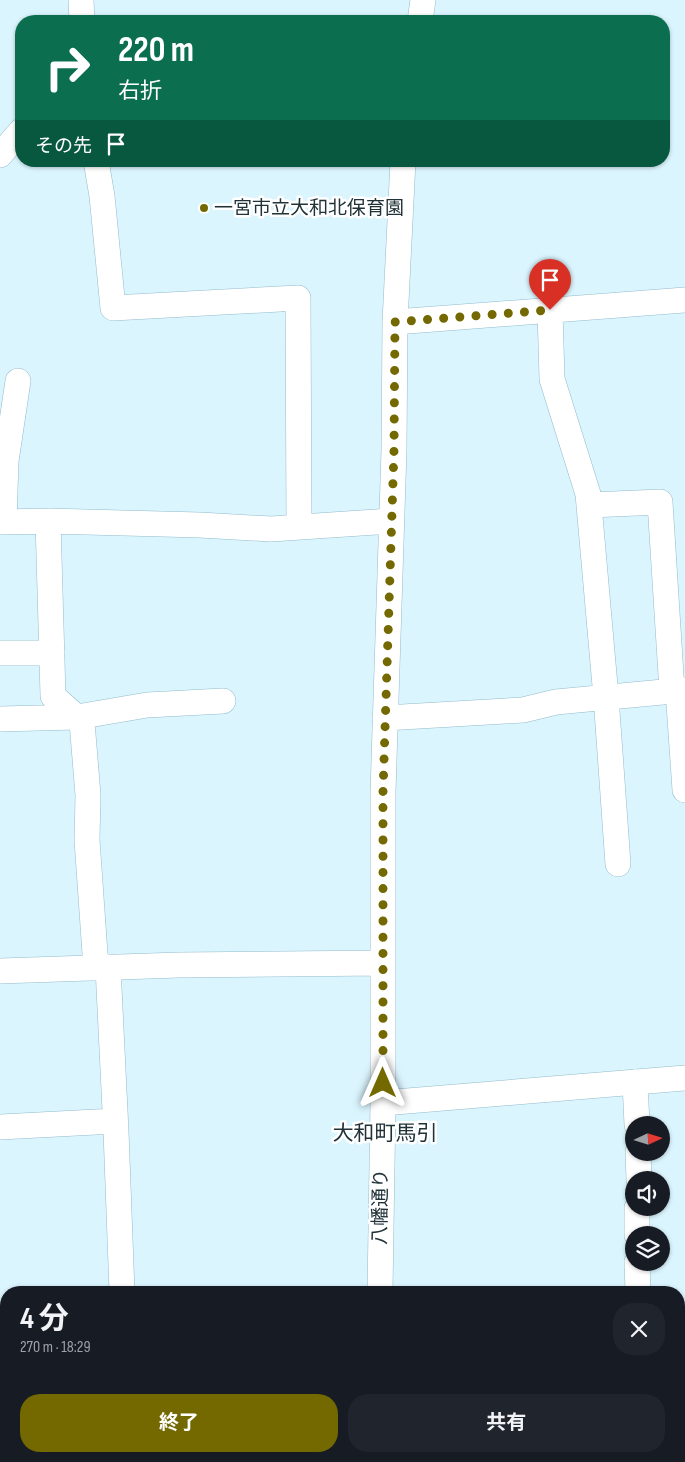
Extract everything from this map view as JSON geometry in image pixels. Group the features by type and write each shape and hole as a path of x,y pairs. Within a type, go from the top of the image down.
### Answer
{"street":[{"path":"81,0 82,15"},
{"path":"421,15 423,0"},
{"path":"0,155 15,138"},
{"path":"97,167 102,196 113,308 298,298 299,527"},
{"name":"八幡通り","path":"380,1286 383,1102 383,792 394,450 395,322 403,167"},
{"path":"395,322 685,300"},
{"path":"550,310 552,379 588,494 590,506 618,864"},
{"path":"18,382 5,431 6,461 2,522 48,521 271,529 391,521"},
{"path":"590,506 660,502 678,690 685,790"},
{"path":"48,521 53,696 82,722 88,796 88,840 116,1121 122,1286"},
{"path":"0,654 52,653"},
{"path":"385,718 524,710 556,702 678,690"},
{"path":"0,719 77,717 147,705 223,701"},
{"path":"0,972 179,965 383,963"},
{"path":"383,1102 685,1078"},
{"path":"635,1082 637,1116"},
{"path":"0,1127 116,1121"},
{"path":"637,1271 638,1286"}],"place":[{"name":"一宮市立大和北保育園","path":"204,208"}],"district":[{"name":"大和町馬引","path":"385,1133"}],"route":[{"path":"383,1083 383,792 394,450 395,322 550,310"}]}
